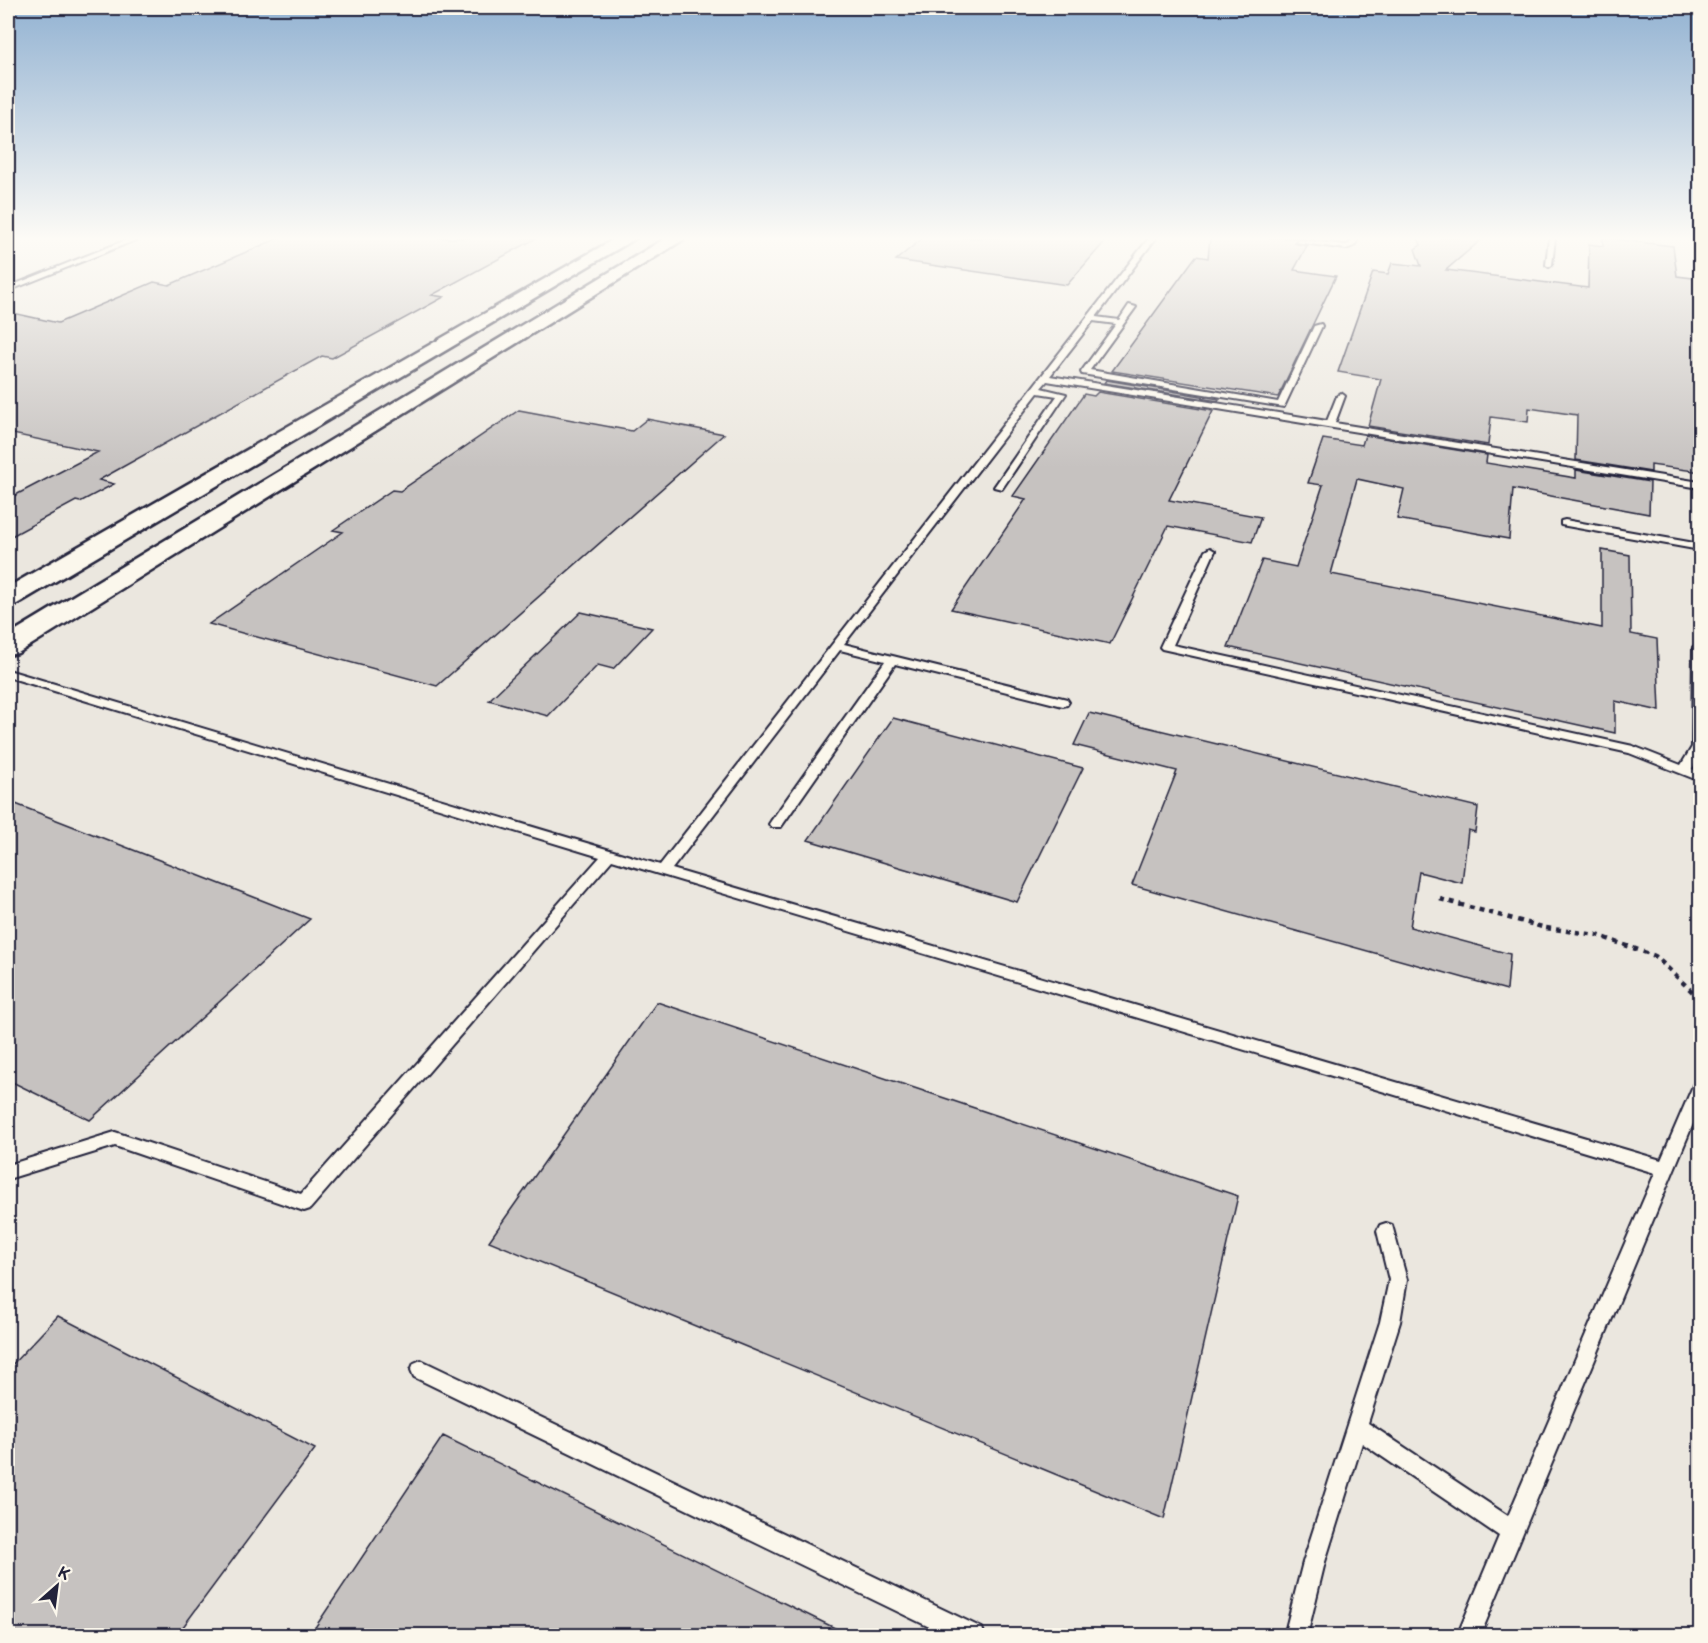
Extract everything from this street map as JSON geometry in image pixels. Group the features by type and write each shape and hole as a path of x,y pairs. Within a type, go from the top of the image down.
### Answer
{"street":[{"path":"8,598 496,315"},
{"path":"8,647 552,315"}],"lane":[{"path":"663,871 1094,315"},
{"path":"1126,315 1084,372 1281,405 1318,326"},
{"path":"1091,318 1121,322"},
{"path":"1046,378 1701,477"},
{"path":"999,487 1062,394 1036,390"},
{"path":"1332,420 1341,396"},
{"path":"1332,420 1701,485"},
{"path":"1565,523 1701,548"},
{"path":"1210,551 1166,647 1633,750 1701,777"},
{"path":"837,646 1064,702"},
{"path":"1685,769 1698,747 1699,647"},
{"path":"776,824 892,659"},
{"path":"8,673 609,855 1666,1169"},
{"path":"8,1172 115,1139 304,1203 609,855"},
{"path":"1468,1635 1701,1088"},
{"path":"1294,1635 1314,1562 1390,1322 1398,1280 1386,1231"},
{"path":"421,1370 974,1635"},
{"path":"1356,1427 1512,1532"}],"path":[{"path":"1440,898 1546,928 1596,935 1656,956 1701,999"}],"shaded area":[{"path":"8,315 1700,315 1700,1635 8,1635"}],"building":[{"path":"8,315 20,315 58,323 77,315 412,315 332,358 322,356 99,480 114,484 80,502 76,501 8,538 8,499 98,452 8,433"},
{"path":"1153,315 1317,315 1278,397 1112,371"},
{"path":"1358,315 1701,315 1701,472 1651,465 1651,472 1576,460 1577,415 1529,408 1528,422 1491,417 1488,445 1368,426 1381,379 1338,372"},
{"path":"1106,380 1219,399 1218,401 1104,383"},
{"path":"1098,392 1213,411 1169,500 1261,517 1252,542 1168,526 1110,644 951,609 1026,499 1013,496 1084,394 1094,396"},
{"path":"519,410 632,431 647,419 724,434 437,686 209,624 343,532 333,530 392,490 400,491"},
{"path":"1365,435 1487,455 1486,463 1576,478 1576,470 1650,482 1649,514 1513,489 1509,539 1397,519 1404,489 1357,479 1331,574 1602,628 1602,550 1630,555 1631,634 1657,639 1660,711 1615,701 1615,733 1228,647 1262,560 1296,567 1323,485 1308,483 1323,439 1362,445"},
{"path":"581,612 652,628 613,669 598,665 548,716 489,700"},
{"path":"1089,713 1478,807 1475,832 1468,830 1462,883 1419,872 1410,927 1510,954 1507,990 1132,885 1177,771 1074,745"},
{"path":"893,718 1083,768 1017,902 808,840"},
{"path":"8,801 310,919 90,1120 8,1080"},
{"path":"657,1002 1238,1196 1164,1519 489,1241"},
{"path":"58,1316 315,1449 177,1635 8,1635 8,1369"},
{"path":"443,1436 849,1635 310,1635"}]}
